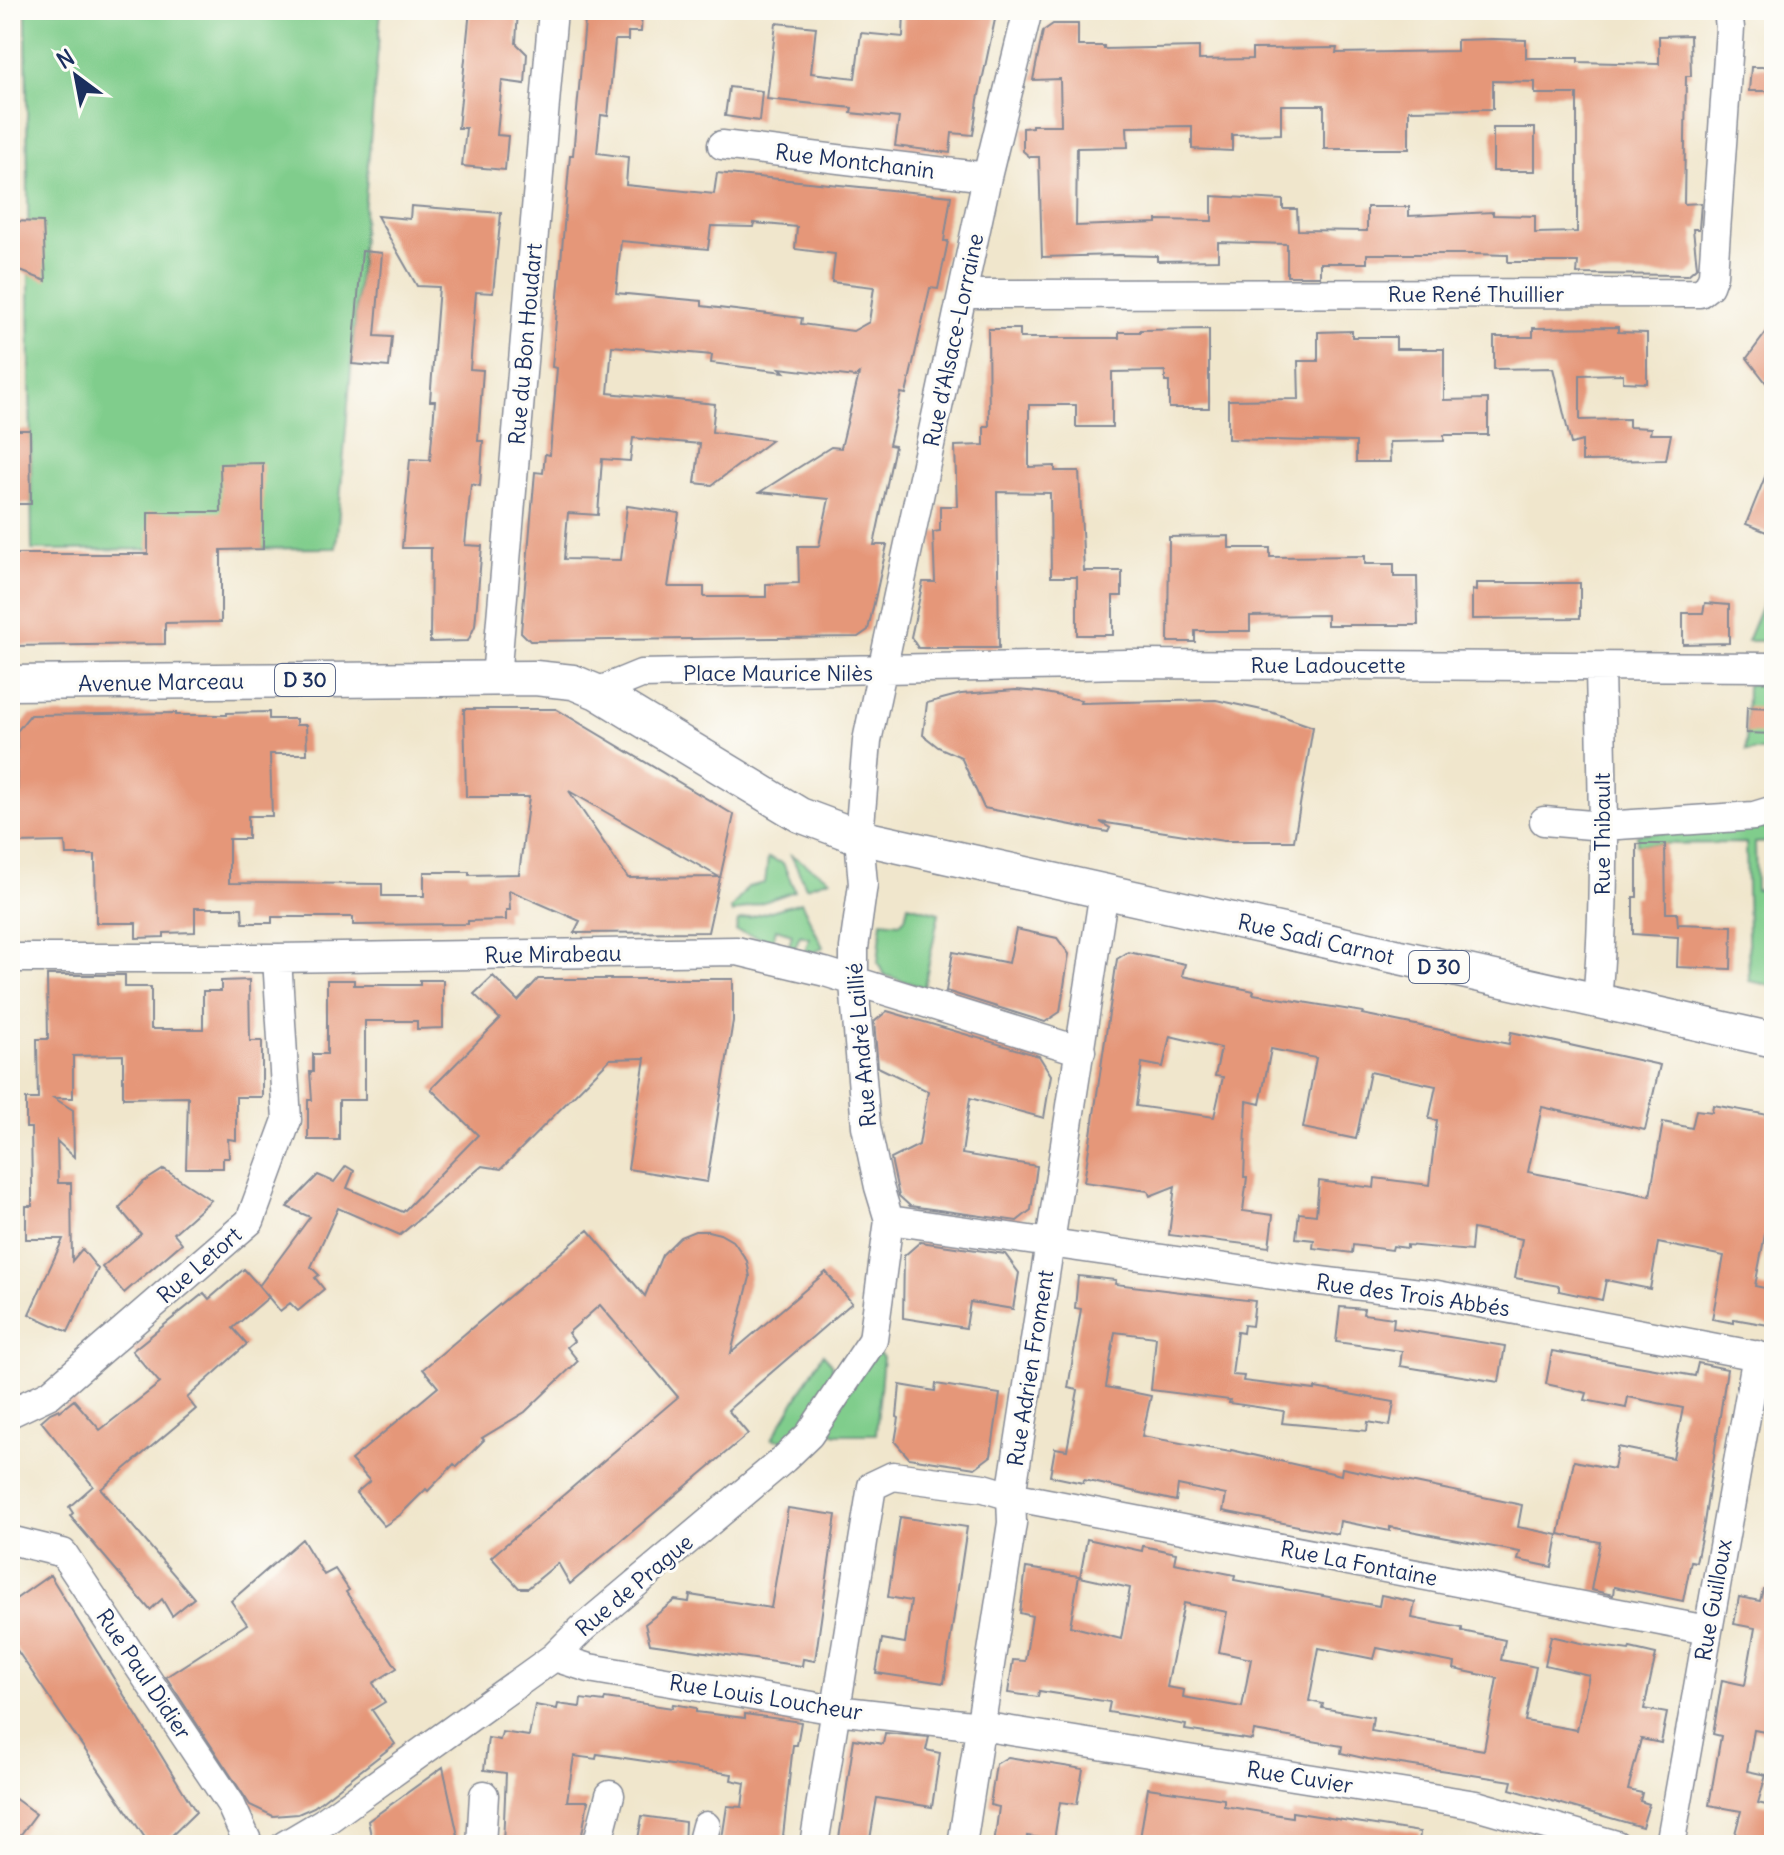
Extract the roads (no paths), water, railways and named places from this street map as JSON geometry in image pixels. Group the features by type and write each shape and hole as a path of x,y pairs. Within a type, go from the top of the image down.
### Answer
{"main road":[{"name":"Avenue Marceau","path":"10,683 554,678 597,692"},
{"name":"D 30","path":"597,692 800,815 859,837"},
{"name":"Rue Sadi Carnot","path":"859,837 1774,1040"}],"street":[{"name":"Rue du Bon Houdart","path":"496,678 553,10"},
{"name":"Rue d'Alsace-Lorraine","path":"883,670 987,177 1028,10"},
{"name":"Rue René Thuillier","path":"964,294 1700,293 1709,286 1713,275 1730,28 1728,10"},
{"name":"Rue Montchanin","path":"722,145 987,177"},
{"name":"Rue Ladoucette","path":"883,670 1127,664 1774,667"},
{"name":"Rue Thibault","path":"1597,1001 1602,952 1600,667"},
{"name":"Place Maurice Nilès","path":"597,692 641,674 883,670 858,740 862,776 859,837"},
{"path":"1544,821 1603,826 1754,816 1774,810"},
{"name":"Rue André Laillié","path":"859,837 863,884 854,948 854,983 866,1126 889,1220 885,1250"},
{"name":"Rue Adrien Froment","path":"962,1845 1012,1523 1011,1496 1104,891"},
{"name":"Rue Mirabeau","path":"10,958 277,958 737,951 825,972 1081,1051"},
{"name":"Rue Letort","path":"10,1413 50,1394 250,1221 287,1120 277,958"},
{"name":"Rue des Trois Abbés","path":"889,1220 1295,1278 1437,1295 1765,1357"},
{"name":"Rue de Prague","path":"285,1845 324,1822 554,1657 583,1628 809,1435 873,1340 885,1250"},
{"name":"Rue Guilloux","path":"1670,1845 1707,1630 1765,1357"},
{"name":"Rue La Fontaine","path":"836,1710 872,1486 893,1476 984,1488 1011,1496 1707,1630"},
{"name":"Rue Paul Didier","path":"10,1540 63,1553 230,1803 249,1845"},
{"name":"Rue Louis Loucheur","path":"554,1657 589,1668 836,1710 980,1726"},
{"path":"814,1845 836,1710"},
{"name":"Rue Cuvier","path":"980,1726 1476,1805 1616,1845"},
{"path":"481,1845 484,1795"},
{"path":"597,1845 610,1795"}]}
